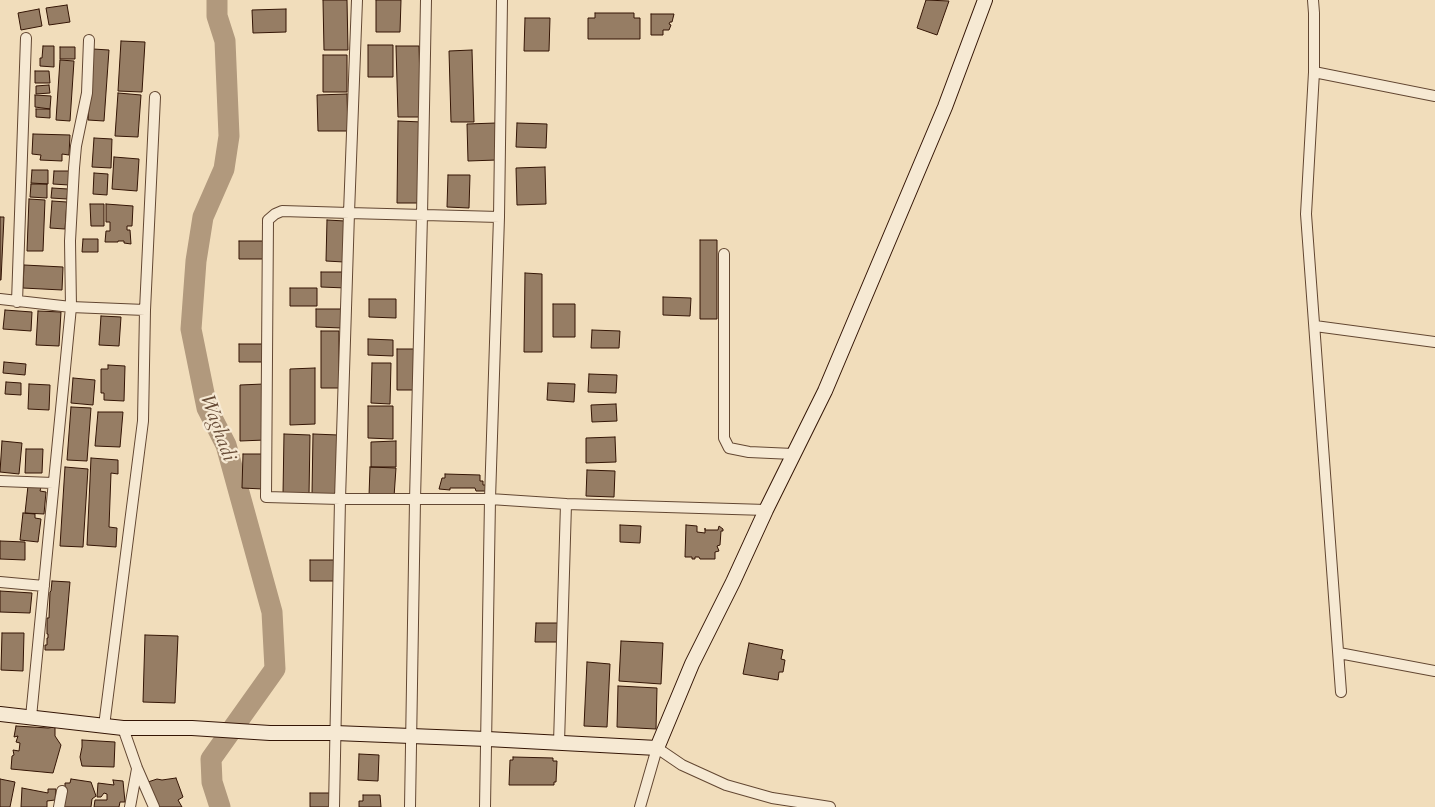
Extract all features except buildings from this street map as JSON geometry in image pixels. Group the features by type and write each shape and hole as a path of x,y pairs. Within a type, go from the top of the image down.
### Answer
{"street":[{"path":"334,807 340,499 357,0"},
{"path":"410,807 426,0"},
{"path":"485,807 502,0"},
{"path":"640,807 657,748 692,664 825,391 933,134 985,0"},
{"path":"1313,0 1314,72 1306,214 1342,692"},
{"path":"17,302 26,38"},
{"path":"31,717 71,306 70,241 74,168 76,146 87,93 89,40"},
{"path":"1314,72 1435,96"},
{"path":"104,726 143,421 145,310 155,98"},
{"path":"498,217 282,211 268,220 266,497 415,500 490,499 566,504 766,510"},
{"path":"724,254 724,438 729,448 749,452 793,454"},
{"path":"0,299 17,302 145,310"},
{"path":"1315,326 1435,342"},
{"path":"0,481 53,483"},
{"path":"559,743 566,504"},
{"path":"0,582 44,586"},
{"path":"1339,653 1435,671"},
{"path":"0,714 123,728 192,728 270,733 335,733 657,748 682,765 726,786 772,798 830,807"},
{"path":"123,728 137,768 154,807"},
{"path":"130,807 137,768"},
{"path":"59,807 62,791"}],"waterway":[{"name":"Waghadi","path":"217,0 217,16 225,41 229,136 224,169 203,217 196,261 191,329 207,408 226,445 272,612 275,669 211,759 212,782 220,807"}]}
